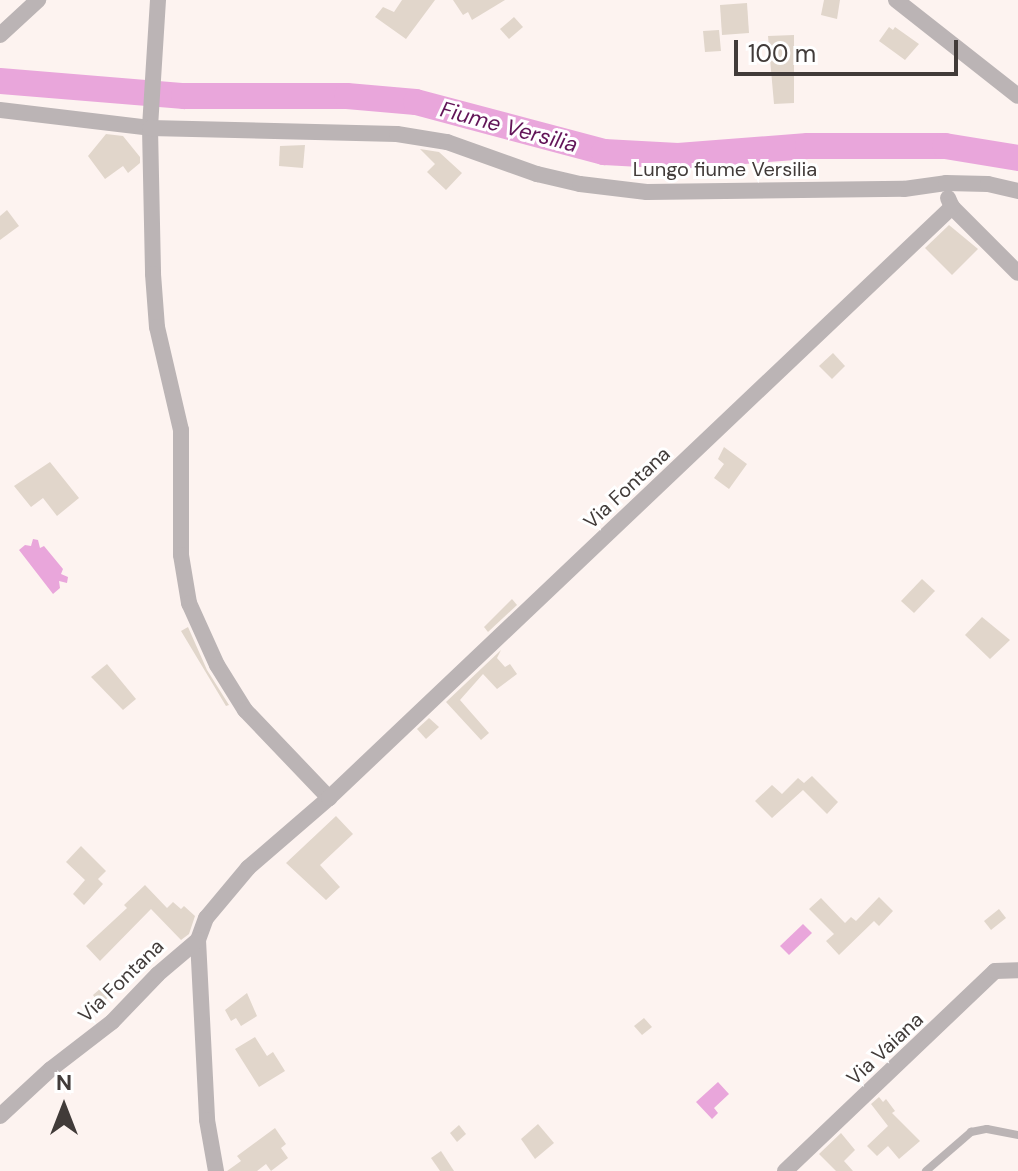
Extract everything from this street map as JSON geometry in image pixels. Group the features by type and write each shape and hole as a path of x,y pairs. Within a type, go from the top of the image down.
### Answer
{"street":[{"path":"0,35 38,0"},
{"path":"158,0 150,124 157,327 181,430 181,555 189,603 217,665 245,710 329,798"},
{"path":"896,0 1018,96"},
{"name":"Lungo fiume Versilia","path":"0,110 150,124 397,134 447,142 537,174 580,184 647,192 904,189 946,183 988,184 1018,191"},
{"path":"946,183 952,207 1018,273"},
{"name":"Via Fontana","path":"0,1116 51,1069 112,1022 158,974 198,940 206,918 248,868 329,798 952,207"},
{"path":"198,940 207,1120 216,1171"},
{"name":"Via Vaiana","path":"785,1171 995,971 1018,970"}],"lane":[{"path":"926,1171 971,1132 987,1129 1018,1135"}],"shaded area":[{"path":"33,539 38,540 40,548 44,546 63,569 61,574 68,577 67,583 59,581 60,588 53,594 19,550 25,545 31,546"},
{"path":"803,924 812,933 789,955 780,946"},
{"path":"718,1082 729,1094 714,1108 718,1113 712,1119 696,1102"}],"building":[{"path":"402,0 435,0 406,39 375,17 383,7 394,12"},
{"path":"453,0 505,0 472,20 468,12 463,15"},
{"path":"824,0 840,0 837,19 821,15"},
{"path":"747,3 749,33 722,35 720,5"},
{"path":"514,17 523,27 509,39 500,29"},
{"path":"889,27 893,30 895,27 919,44 905,60 879,41"},
{"path":"719,30 721,51 705,52 703,31"},
{"path":"794,35 794,103 774,104 768,36"},
{"path":"106,134 123,136 140,157 140,163 128,173 123,166 105,179 88,156"},
{"path":"305,145 303,168 279,166 280,146"},
{"path":"420,149 439,152 462,173 446,190 427,172 435,164"},
{"path":"7,210 19,226 0,240 0,216"},
{"path":"949,225 978,249 952,275 925,248"},
{"path":"833,353 845,366 832,379 819,366"},
{"path":"724,447 747,464 729,489 714,478 724,464 718,459"},
{"path":"50,462 79,498 57,516 43,498 31,507 14,486"},
{"path":"922,579 935,591 914,613 901,601"},
{"path":"512,599 517,605 488,632 484,627"},
{"path":"982,617 1010,640 990,659 965,635"},
{"path":"188,627 207,670 229,705 226,706 181,631"},
{"path":"501,650 497,658 505,667 510,664 517,674 497,689 483,674 460,700 489,733 481,740 446,702"},
{"path":"107,664 136,699 123,710 91,677"},
{"path":"429,718 439,727 426,739 417,729"},
{"path":"812,776 838,802 827,814 803,790 772,818 755,801 772,785 782,794 798,778 804,783"},
{"path":"336,816 353,834 320,865 340,887 326,900 286,863"},
{"path":"81,846 106,871 98,879 103,884 84,905 73,894 85,880 66,862"},
{"path":"145,885 167,908 173,902 181,909 184,906 195,916 189,934 181,940 151,909 100,961 86,946 127,908 124,905"},
{"path":"879,897 893,911 879,926 874,921 839,955 826,941 834,934 809,909 821,898 845,923 851,917 856,921"},
{"path":"999,909 1006,918 991,930 984,921"},
{"path":"109,981 116,990 100,1005 93,995"},
{"path":"247,993 257,1016 241,1026 236,1018 231,1021 225,1010"},
{"path":"644,1018 652,1027 642,1035 634,1026"},
{"path":"255,1037 267,1056 273,1052 285,1071 259,1087 235,1049"},
{"path":"879,1097 883,1102 886,1099 895,1111 892,1113 920,1141 899,1159 888,1146 877,1156 867,1146 888,1126 871,1104"},
{"path":"538,1124 554,1143 535,1159 521,1139"},
{"path":"459,1125 466,1134 457,1142 450,1133"},
{"path":"275,1128 286,1144 281,1148 288,1158 271,1171 266,1164 257,1171 227,1171 241,1161 237,1156"},
{"path":"841,1133 855,1150 844,1161 853,1171 836,1171 819,1154"},
{"path":"441,1151 454,1171 440,1171 431,1158"}],"waterway":[{"name":"Fiume Versilia","path":"0,81 184,96 347,96 416,102 604,152 678,156 808,146 945,146 1018,158"}]}
